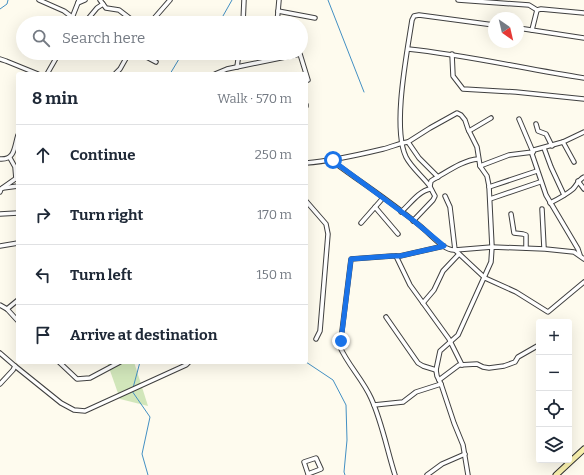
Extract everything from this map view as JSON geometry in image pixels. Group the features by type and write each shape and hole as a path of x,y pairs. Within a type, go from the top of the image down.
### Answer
{"main road":[{"path":"556,475 584,450"}],"street":[{"path":"39,0 64,11 71,16"},
{"path":"72,16 79,1 85,0"},
{"path":"100,0 104,6 109,9 119,10 127,16"},
{"path":"156,16 170,0"},
{"path":"243,16 244,0"},
{"path":"278,16 279,0"},
{"path":"458,0 529,5 537,10 541,9 584,13"},
{"path":"90,16 97,8 103,4"},
{"path":"532,30 537,10"},
{"path":"278,11 304,16"},
{"path":"414,221 435,196 430,187 406,157 402,143 400,109 412,20 414,16 419,15 488,24"},
{"path":"308,17 315,18"},
{"path":"524,29 584,38"},
{"path":"408,48 452,54 527,69 584,78"},
{"path":"452,54 453,76 464,89 516,92 584,99"},
{"path":"0,59 6,60 33,72"},
{"path":"48,72 55,60"},
{"path":"117,72 125,60"},
{"path":"152,60 156,62"},
{"path":"237,67 238,60"},
{"path":"220,72 227,69 269,60"},
{"path":"302,60 306,72"},
{"path":"308,163 333,160 408,142 418,134 457,114 463,116 477,147 480,166 486,176 489,188 492,247 491,262 460,332 440,351 436,370 463,445 468,475"},
{"path":"470,130 490,118"},
{"path":"518,119 532,152 532,158 540,182 550,203 578,249 580,256"},
{"path":"536,124 538,131 546,134 552,146"},
{"path":"480,166 509,156 532,152 534,150 552,146 584,132"},
{"path":"10,158 16,142"},
{"path":"408,142 419,158 438,177"},
{"path":"563,142 574,162"},
{"path":"544,148 564,195"},
{"path":"0,159 10,158"},
{"path":"10,158 15,166 16,172"},
{"path":"402,212 420,194 430,187 431,181 473,159 478,159"},
{"path":"333,160 450,250 492,247 544,248 574,252 584,259"},
{"path":"489,188 537,171"},
{"path":"550,203 575,187 578,181 584,177"},
{"path":"0,190 16,179"},
{"path":"578,181 584,189"},
{"path":"490,199 540,182"},
{"path":"0,190 16,186"},
{"path":"445,196 450,207 455,250 485,278 516,292 548,312 584,282"},
{"path":"361,223 383,198"},
{"path":"308,203 326,224 328,234 320,331 316,339"},
{"path":"375,207 398,234"},
{"path":"542,209 544,248"},
{"path":"0,214 16,213"},
{"path":"511,214 514,234 526,235 526,248"},
{"path":"0,246 16,243"},
{"path":"395,475 374,405 363,382 340,348 351,259 407,255 444,246"},
{"path":"423,303 434,290 444,271 460,254"},
{"path":"396,256 410,285 451,342 462,365"},
{"path":"7,310 16,302"},
{"path":"0,305 16,320"},
{"path":"386,317 418,363 436,370"},
{"path":"374,405 403,402 416,392 440,382 457,366 477,364 488,368 504,366 515,362 518,357 536,347"},
{"path":"0,353 61,404 74,410 85,411 166,375 187,364"},
{"path":"61,364 77,379 90,378 116,364"},
{"path":"0,384 15,366"},
{"path":"427,475 442,464 465,454"},
{"path":"316,458 321,469 308,475 304,462 316,458"}],"green space":[{"path":"108,364 135,364 148,406 120,399"}],"waterway":[{"path":"0,9 7,4 8,0"},
{"path":"223,16 232,0"},
{"path":"328,0 364,92"},
{"path":"171,72 178,60"},
{"path":"308,363 333,380 346,405 347,440 345,475"},
{"path":"133,388 139,364"},
{"path":"132,391 150,417 142,454 148,475"}],"route":[{"path":"333,160 414,221 444,246 400,256 351,259 341,341"}]}
